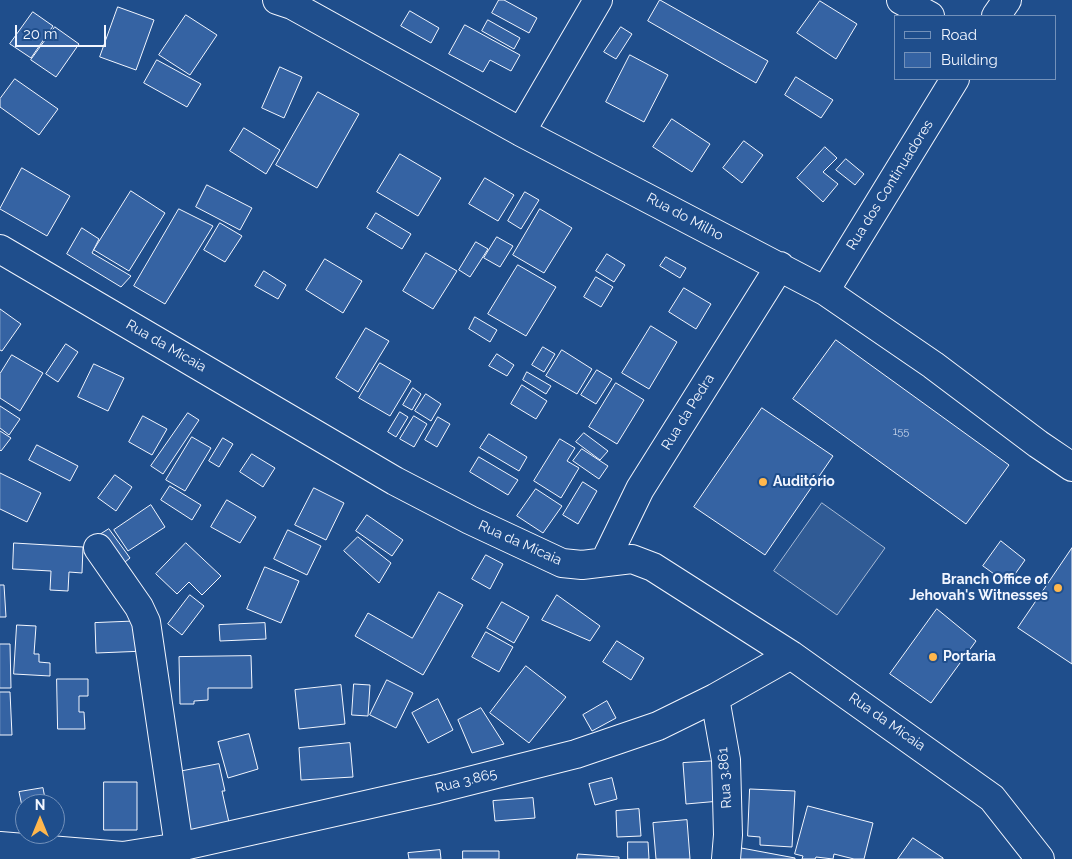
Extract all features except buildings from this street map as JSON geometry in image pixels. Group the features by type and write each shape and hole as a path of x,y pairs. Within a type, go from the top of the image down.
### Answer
{"street":[{"name":"Rua do Milho","path":"277,0 292,5 521,132 825,291 933,365 1038,444 1072,467"},
{"path":"521,132 598,0"},
{"path":"901,0 928,15"},
{"path":"997,15 1007,0"},
{"name":"Rua dos Continuadores","path":"825,291 954,80"},
{"name":"Rua da Micaia","path":"0,249 395,481 470,520 562,563 582,565 632,559 653,567 791,655 992,798 1040,859"},
{"name":"Rua da Pedra","path":"605,561 640,489 780,266"},
{"path":"98,548 139,607 146,622 179,847"},
{"name":"Rua 3.865","path":"0,846 123,858 316,817 576,754 658,726 715,698 791,655"},
{"name":"Rua 3.861","path":"715,698 726,760 728,835 726,859"}],"shaded area":[{"path":"822,503 885,548 837,615 774,571"}],"place":[{"name":"Auditório","path":"763,482"},
{"name":"Branch Office of Jehovah's Witnesses","path":"1058,588"},
{"name":"Portaria","path":"933,657"}]}
